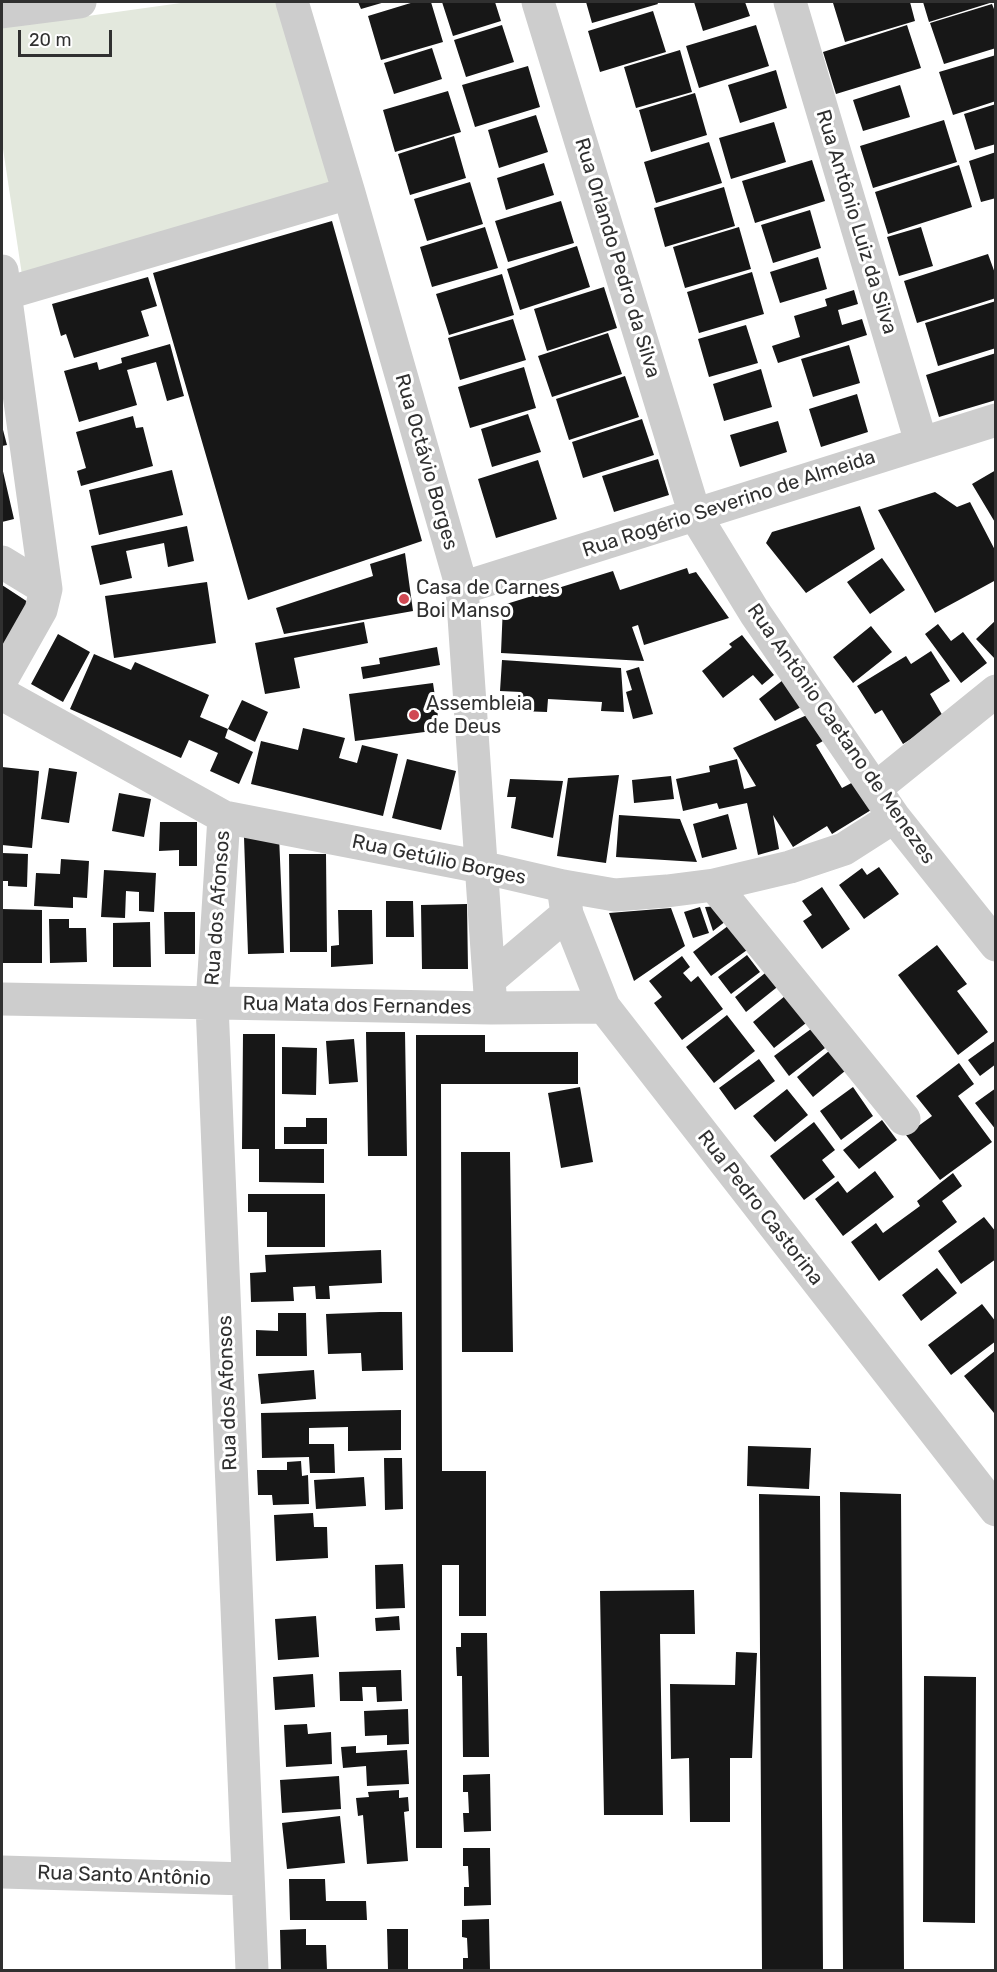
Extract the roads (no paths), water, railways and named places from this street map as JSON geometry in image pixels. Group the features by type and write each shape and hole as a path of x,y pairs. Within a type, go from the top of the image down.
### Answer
{"street":[{"path":"2,12 80,2"},
{"name":"Rua Octávio Borges","path":"292,2 462,588 490,994"},
{"name":"Rua Orlando Pedro da Silva","path":"538,2 695,515"},
{"name":"Rua Antônio Luiz da Silva","path":"790,2 921,442"},
{"path":"2,679 41,610 46,589 3,282 349,193"},
{"name":"Rua Rogério Severino de Almeida","path":"462,588 996,420"},
{"name":"Rua Antônio Caetano de Menezes","path":"695,515 755,614 894,817 996,945"},
{"path":"2,562 46,589"},
{"path":"876,788 996,691"},
{"name":"Rua Getúlio Borges","path":"2,694 224,817 481,867 565,900 714,885 790,867 844,849 894,817"},
{"name":"Rua dos Afonsos","path":"224,817 212,1004 252,1971"},
{"path":"714,885 904,1119"},
{"path":"490,994 565,900"},
{"name":"Rua Pedro Castorina","path":"565,900 604,1007 996,1510"},
{"name":"Rua Mata dos Fernandes","path":"2,999 212,1004 490,994 604,1007"},
{"name":"Rua Santo Antônio","path":"2,1872 248,1879"}],"place":[{"name":"Casa de Carnes Boi Manso","path":"404,599"},
{"name":"Assembleia de Deus","path":"414,715"}]}
